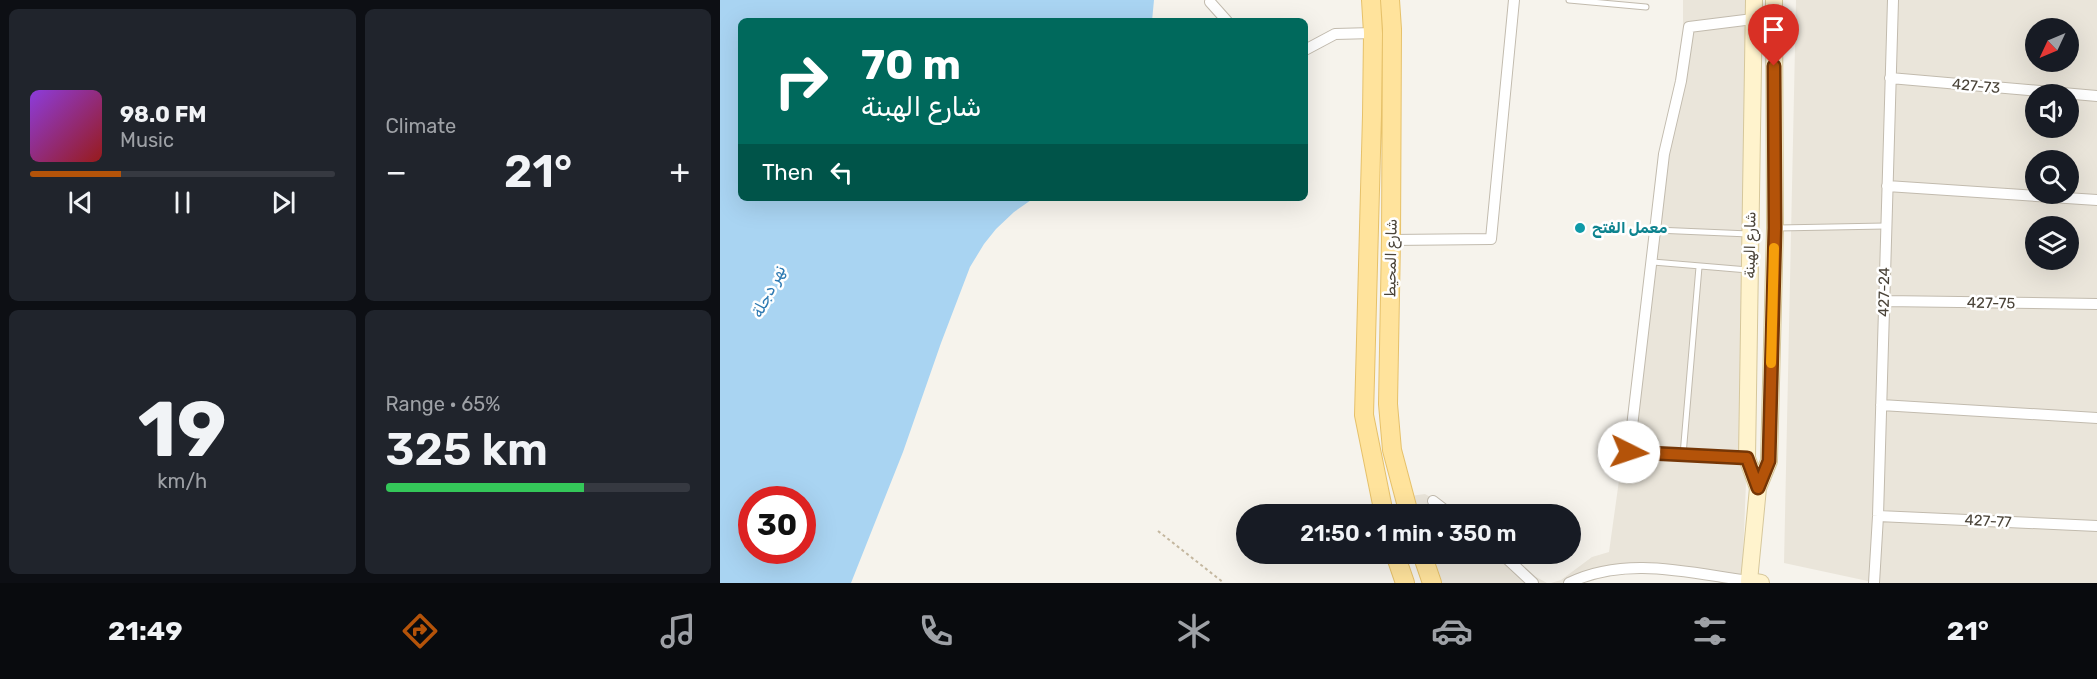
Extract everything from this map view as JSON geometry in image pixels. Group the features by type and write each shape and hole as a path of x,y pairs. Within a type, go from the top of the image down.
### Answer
{"main road":[{"name":"شارع المحيط","path":"1371,0 1373,33 1364,415 1382,504"},
{"name":"شارع المحيط","path":"1390,0 1392,29 1391,240 1388,404 1392,450 1406,504"},
{"path":"1396,564 1398,583"},
{"path":"1398,564 1405,583"},
{"path":"1425,564 1432,583"}],"street":[{"path":"1391,240 1491,239 1514,0"},
{"name":"شارع الهبنة","path":"1754,0 1747,458 1758,488"},
{"name":"شارع الهبنة","path":"1753,582 1758,488 1769,461 1775,228 1774,0"},
{"name":"427-24","path":"1875,583 1893,0"},
{"path":"1210,2 1224,18"},
{"path":"1747,458 1629,452 1664,154 1682,81 1689,27 1754,19 1773,20"},
{"path":"1308,48 1335,34 1373,33"},
{"name":"427-73","path":"1890,78 2097,96"},
{"path":"1887,186 2097,200"},
{"name":"427-75","path":"1884,301 2097,304"},
{"path":"1881,405 2097,418"},
{"path":"1433,501 1437,504"},
{"name":"427-77","path":"1878,516 2097,526"},
{"path":"1513,564 1533,583"},
{"path":"1569,583 1585,575 1605,570 1654,568 1688,578 1753,582"}],"lane":[{"path":"1569,0 1646,7"},
{"path":"1775,228 1885,226"},
{"path":"1656,230 1750,234"},
{"path":"1653,262 1750,270"},
{"path":"1683,455 1699,267"}],"path":[{"path":"1158,531 1224,583"}],"shaded area":[{"path":"1683,0 1754,0 1747,458 1742,581 1623,568 1569,583 1551,583 1561,580 1592,557 1609,552 1623,452 1629,452 1683,34"},
{"path":"1796,0 2097,0 2097,583 1877,583 1784,563"},
{"path":"1425,494 1442,504 1406,504 1403,497"},
{"path":"1429,564 1521,564 1547,583 1437,583"}],"water":[{"name":"نهر دجلة","path":"720,0 1154,0 1152,18 738,18 738,201 1030,201 996,229 970,267 903,452 851,583 720,583"}],"slow traffic":[{"path":"1771,363 1774,248"}],"place":[{"name":"معمل الفتح","path":"1580,228"}],"route":[{"path":"1629,452 1747,458 1758,488 1769,461 1775,228 1774,66"}]}
